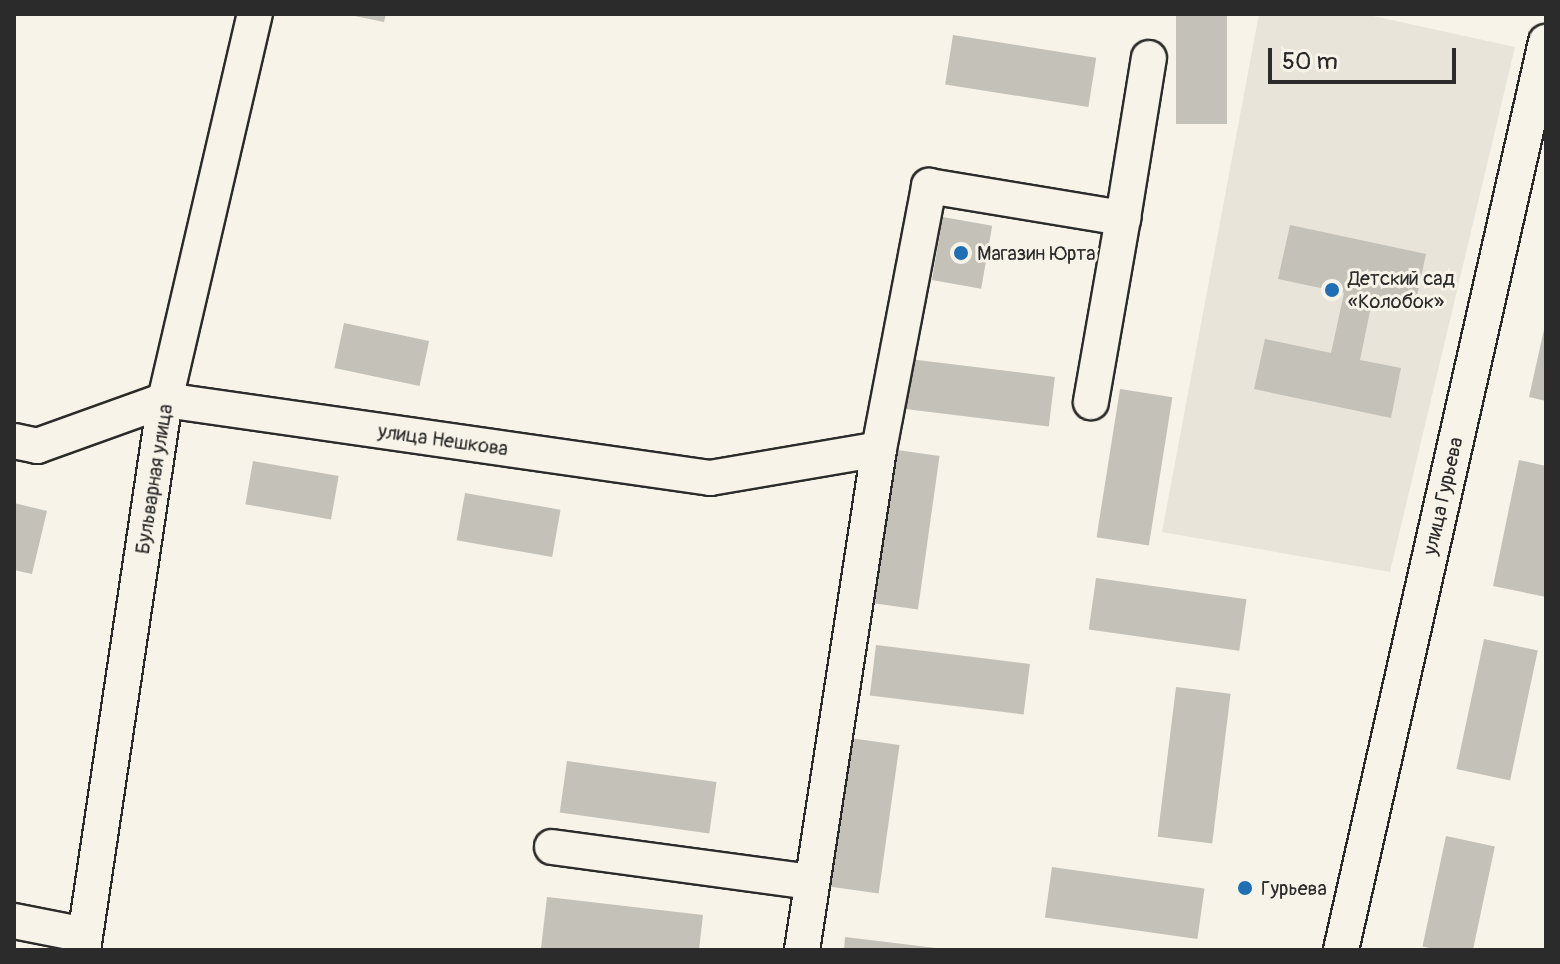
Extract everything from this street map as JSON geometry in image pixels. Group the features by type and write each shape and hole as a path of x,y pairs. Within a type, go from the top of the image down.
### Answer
{"street":[{"name":"Бульварная улица","path":"84,943 165,400 255,14"},
{"name":"улица Гурьева","path":"1341,950 1546,42"},
{"path":"1091,402 1149,58"},
{"path":"802,950 810,882 879,449 929,186 1123,218"},
{"name":"улица Нешкова","path":"14,441 37,446 165,400 710,478 879,449"},
{"path":"552,847 810,882"},
{"path":"14,921 84,943"}],"shaded area":[{"name":"Детский сад «Колобок»","path":"1259,14 1364,14 1515,47 1390,572 1162,532"}],"building":[{"path":"345,14 386,14 384,22"},
{"path":"1176,14 1227,14 1227,124 1176,124"},
{"path":"953,35 1096,58 1088,107 945,84"},
{"name":"Магазин Юрта","path":"943,217 992,226 981,289 932,280"},
{"path":"1290,225 1426,254 1415,305 1373,297 1360,360 1401,368 1391,418 1254,389 1265,339 1331,353 1344,293 1278,279"},
{"path":"344,323 429,341 420,386 334,368"},
{"path":"1546,325 1546,401 1529,397"},
{"path":"901,358 1055,377 1049,427 895,408"},
{"path":"1120,389 1172,397 1149,545 1097,537"},
{"path":"890,449 940,456 918,609 868,602"},
{"path":"1519,460 1546,466 1546,597 1493,586"},
{"path":"253,461 339,476 331,519 245,504"},
{"path":"465,493 561,510 552,557 457,540"},
{"path":"14,503 47,511 32,574 14,570"},
{"path":"1096,578 1247,599 1239,651 1089,629"},
{"path":"1484,639 1538,650 1510,781 1456,769"},
{"path":"876,645 1030,664 1024,715 870,696"},
{"path":"1176,687 1231,694 1212,844 1158,837"},
{"path":"850,738 900,745 879,893 829,887"},
{"path":"567,761 717,782 709,834 560,812"},
{"path":"1446,836 1495,846 1473,950 1423,947"},
{"path":"1052,867 1205,888 1197,939 1045,918"},
{"path":"547,897 703,915 699,950 541,948"},
{"path":"845,937 936,948 936,950 844,950"}],"place":[{"name":"Магазин Юрта","path":"961,253"},
{"name":"Детский сад «Колобок»","path":"1332,290"},
{"name":"Гурьева","path":"1245,888"}]}
